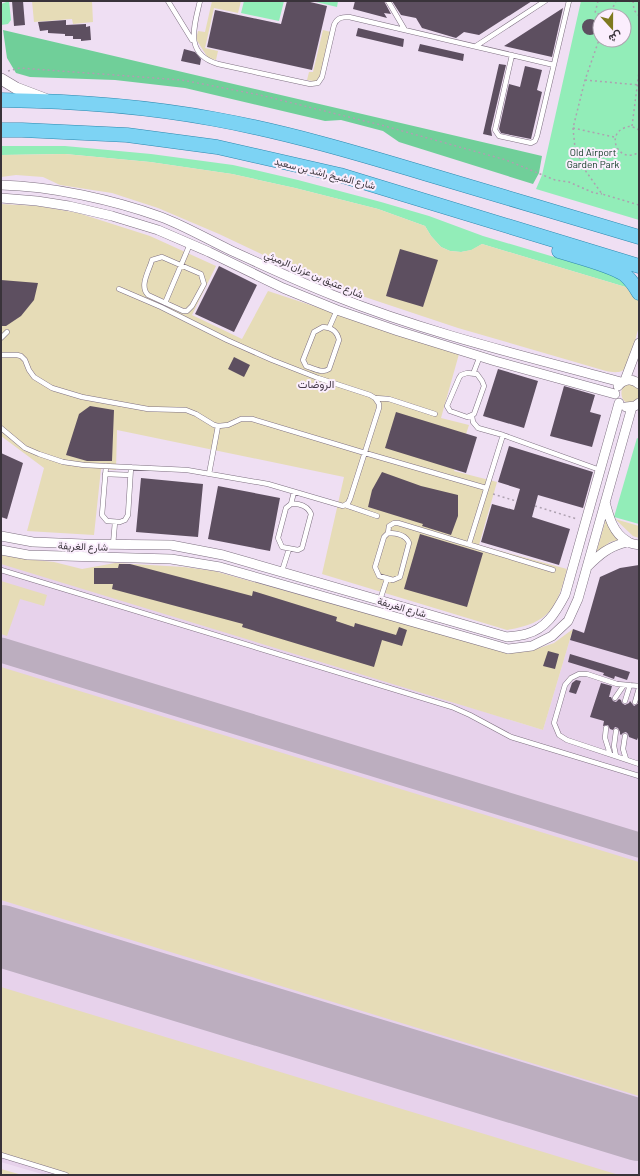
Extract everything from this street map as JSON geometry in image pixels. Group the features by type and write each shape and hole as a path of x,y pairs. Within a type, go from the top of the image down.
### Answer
{"main road":[{"path":"1,100 51,101 134,108 213,119 280,133 351,152 639,237"},
{"name":"شارع الشيخ راشد بن سعيد","path":"1,130 127,135 217,147 340,175 639,266"},
{"path":"1,135 22,130"},
{"path":"505,225 544,246 614,269 625,275 639,293"}],"street":[{"path":"3,75 16,88 51,101"},
{"name":"شارع عتيق بن عزران الرميثي","path":"1,185 59,191 110,201 162,218 284,276 399,319 498,349 623,381 638,381"},
{"path":"1,198 37,201 69,206 112,216 158,230 282,288 337,310 398,331 480,356 615,394"},
{"path":"637,405 625,407 619,403 615,394 617,387 623,381 639,343"},
{"name":"شارع الغريفة","path":"1,536 33,542 113,545 171,545 223,555 282,571 506,637 526,634 542,626 555,614 565,595 619,403"},
{"name":"شارع الغريفة","path":"1,550 28,555 171,558 220,567 508,649 532,646 552,636 568,621 578,599 605,501 637,405"},
{"path":"605,501 610,520 615,529 627,542"},
{"path":"586,567 602,553 613,546 627,542 639,545"}],"lane":[{"path":"168,1 198,51 203,57 210,61 314,84 318,83 322,77 334,25 338,18 349,16 554,65"},
{"path":"194,44 193,33 200,1"},
{"path":"388,1 404,30"},
{"path":"512,55 495,130 500,136 529,143 536,139 569,1"},
{"path":"476,46 542,2"},
{"path":"165,303 190,244"},
{"path":"159,257 164,257 201,274 204,284 192,306 187,310 183,311 165,303 148,294 143,286 152,260 159,257"},
{"path":"119,289 162,307 227,340 302,371 375,398 389,398 435,414"},
{"path":"329,328 337,310"},
{"path":"302,371 304,364 303,360 314,332 320,328 329,328 336,332 339,340 328,371 323,371 304,364"},
{"path":"1,338 7,332"},
{"path":"1,355 14,354 21,356 25,360 34,377 52,388 82,397 138,408 186,410 218,426 228,425 241,419 252,419 486,490"},
{"path":"473,374 480,356"},
{"path":"472,416 467,417 450,411 448,406 459,378 464,374 477,374 484,386 472,416 473,422 478,428 503,435 600,470"},
{"path":"345,505 350,498 379,408 379,404 375,398"},
{"path":"209,474 218,426"},
{"path":"1,428 25,448 45,456 74,464 187,470 268,484 340,506 345,505 377,516"},
{"path":"469,544 503,435"},
{"path":"106,466 102,515 107,521 115,522 122,522 128,515 131,467"},
{"path":"105,474 130,475"},
{"path":"291,504 303,506 308,509 311,514 302,548 298,550 282,547 278,538 286,508 291,504 294,492"},
{"path":"113,545 115,522"},
{"path":"388,534 401,535 406,538 409,543 400,577 393,580 387,579 379,576 375,567 384,537 388,534 389,526 394,523 553,570"},
{"path":"282,571 289,549"},
{"path":"1,570 452,707 511,737 639,776"},
{"path":"380,600 387,579"},
{"path":"635,702 639,687 587,674 575,675 565,686 555,719 556,731 562,738 639,764"},
{"path":"615,698 627,685"},
{"path":"625,701 627,685"},
{"path":"606,728 605,738 610,754"},
{"path":"616,731 614,746 616,756"},
{"path":"625,736 623,749 626,759"},
{"path":"1,1155 66,1175"}],"path":[{"path":"628,1 633,2 634,10 639,16"},
{"path":"596,48 585,80 573,128 574,144 579,160 593,183 602,194"},
{"path":"3,75 20,68 182,80 252,93 381,125 506,160 555,180 569,182 594,193 639,205"},
{"path":"632,126 639,72"},
{"path":"585,80 638,85"},
{"path":"639,130 632,126 622,128 615,137 616,146 621,153 629,156 638,153 639,156"},
{"path":"573,128 615,137"},
{"path":"486,490 516,501"},
{"path":"535,506 577,519 576,524"}],"shaded area":[{"path":"1,562 543,730 573,629 639,648 639,1175 45,1175 1,1162"}],"green space":[{"path":"9,1 11,20 8,24 1,25 1,4"},
{"path":"244,1 284,1 279,21 241,13"},
{"path":"312,1 338,1 337,7"},
{"name":"Old Airport Garden Park","path":"581,1 639,1 639,220 536,189 542,175"},
{"path":"3,30 542,156 539,173 533,184 399,142 383,131 341,120 325,121 185,88 115,80 30,77 16,73 7,58"},
{"path":"1,146 65,146 151,154 233,165 298,180 429,216 483,236 639,282 639,291 482,244 472,250 461,252 450,251 441,247 431,236 425,226 378,209 295,188 232,174 150,162 65,154 1,155"},
{"path":"637,438 639,439 639,524 614,517"}],"sand":[{"path":"32,1 92,1 93,22 73,24 72,19 34,22"},
{"path":"212,1 241,1 238,13 214,8 205,48 218,51 216,60 208,58 196,39 198,31 205,32"},
{"path":"323,30 331,32 319,82 307,80 309,72 313,72"},
{"path":"65,154 150,162 232,174 295,188 378,209 425,226 431,236 441,247 450,251 461,252 471,250 482,244 639,291 639,330 630,358 622,371 606,371 458,328 341,289 314,279 219,234 158,208 112,193 60,185 43,177 16,175 1,177 1,155"},
{"path":"1,204 38,206 78,213 150,236 216,266 192,315 242,339 268,291 459,354 441,418 469,425 454,471 497,482 479,545 567,569 555,604 549,612 533,623 507,630 322,574 344,477 117,430 116,470 101,469 94,535 27,531 44,468 1,436"},
{"path":"639,383 639,401 630,403 626,402 622,398 622,389 624,384"},
{"path":"606,519 623,539 610,542 596,553"},
{"path":"615,519 639,526 639,538 633,536"},
{"path":"1,555 54,562 82,569 115,563 184,567 214,571 506,652 531,651 554,643 573,629 543,730 1,564"},
{"path":"1,581 47,595 44,606 20,599 7,636 1,634"},
{"path":"1,667 639,862 639,1096 1,900"},
{"path":"1,987 619,1175 67,1175 1,1155"},
{"path":"1,1169 22,1175 1,1175"}],"building":[{"path":"12,1 23,1 25,25 14,26"},
{"path":"287,1 306,1 327,6 312,70 207,47 215,10 281,24"},
{"path":"355,1 384,1 391,14 384,13 387,18 353,9"},
{"path":"392,1 532,1 479,35 464,32 456,38 422,28 416,18 401,15"},
{"path":"563,8 552,57 504,46"},
{"path":"66,20 66,25 86,24 86,27 90,26 91,40 81,41 81,39 73,39 73,36 65,36 65,34 48,33 48,30 40,31 38,22"},
{"path":"592,20 592,34 590,35 584,33 582,27 584,21"},
{"path":"358,28 404,39 403,47 356,36"},
{"path":"420,44 464,54 463,61 418,51"},
{"path":"184,49 195,52 201,59 200,65 181,61"},
{"path":"499,64 506,65 491,129 492,136 483,134"},
{"path":"525,66 542,70 537,90 542,92 531,139 501,133 499,129 509,84 520,87"},
{"path":"400,249 438,260 423,307 386,296"},
{"path":"219,266 257,285 234,332 195,314"},
{"path":"1,280 38,283 34,300 21,316 6,326 1,326"},
{"path":"234,357 250,365 244,377 228,369"},
{"path":"498,369 538,381 524,428 483,416"},
{"path":"564,386 595,395 590,412 601,415 592,447 550,436"},
{"path":"90,406 114,410 112,461 87,461 66,455 79,414"},
{"path":"396,412 477,437 466,473 385,448"},
{"path":"509,446 593,472 583,508 538,495 532,517 570,529 559,565 481,542 492,504 514,510 520,489 498,482"},
{"path":"1,453 23,463 7,519 1,517"},
{"path":"382,472 421,486 458,495 458,516 451,535 422,526 423,524 368,507 372,490"},
{"path":"141,478 203,484 198,537 136,532"},
{"path":"218,486 280,498 270,551 208,539"},
{"path":"420,534 483,553 467,607 404,589"},
{"path":"119,564 130,564 252,596 253,591 337,617 336,621 354,627 355,623 396,635 399,627 407,630 402,646 382,640 374,667 242,627 243,624 112,589 113,584 94,584 94,568 118,568"},
{"path":"639,565 639,660 570,640 573,629 584,633 600,577 620,568"},
{"path":"548,651 559,654 555,669 543,666"},
{"path":"570,654 630,672 627,680 615,676 614,679 603,675 604,673 568,662"},
{"path":"576,680 581,681 576,694 569,692 572,683"},
{"path":"601,683 612,686 609,697 611,697 613,701 616,702 619,699 625,705 630,701 634,706 639,703 639,735 637,740 629,737 626,732 621,735 618,728 615,727 613,730 610,729 608,725 603,726 604,721 590,717"}],"taxiway":[{"path":"1,650 639,845"}],"runway":[{"path":"1,936 639,1130"}],"district":[{"name":"الروضات","path":"316,383"}]}
